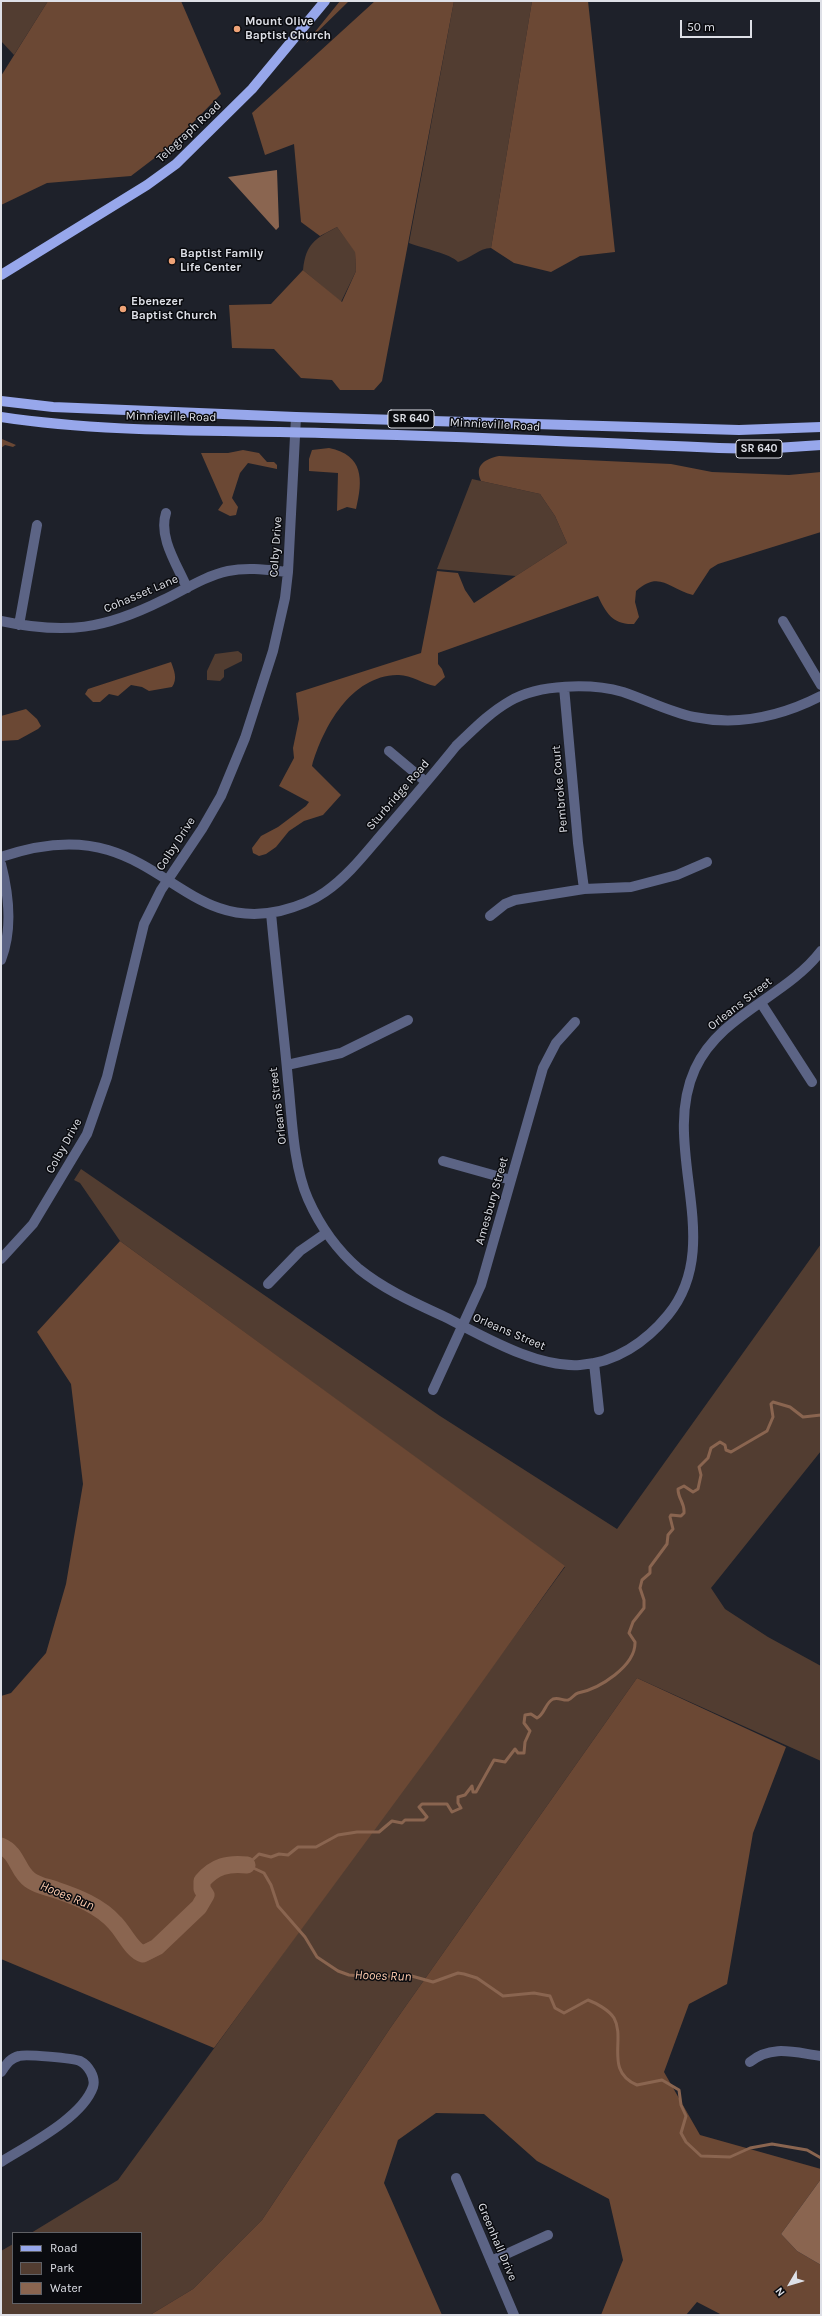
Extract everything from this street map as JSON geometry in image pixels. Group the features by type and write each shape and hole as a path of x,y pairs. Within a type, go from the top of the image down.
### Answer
{"main road":[{"name":"Telegraph Road","path":"1,274 147,185 176,164 252,89 325,1"},
{"name":"Minnieville Road","path":"1,401 53,407 296,417 739,430 821,427"},
{"name":"Minnieville Road","path":"1,417 46,424 128,429 452,436 719,448 768,449 821,445"}],"street":[{"name":"Colby Drive","path":"1,1259 21,1239 37,1219 75,1156 92,1124 107,1077 144,924 167,881 202,829 234,769 273,651 283,610 288,572 296,417"},
{"path":"166,513 164,528 165,537 187,588"},
{"path":"19,625 37,525"},
{"name":"Cohasset Lane","path":"1,621 19,625 68,629 98,626 144,609 218,574 233,570 256,569 288,572"},
{"path":"783,622 821,685"},
{"name":"Sturbridge Road","path":"1,856 36,846 66,844 86,845 121,854 197,899 220,909 251,914 271,913 311,900 337,884 456,746 491,714 518,698 564,687 598,687 620,692 674,712 693,717 724,720 762,717 793,708 821,696"},
{"name":"Pembroke Court","path":"564,687 578,843 584,889"},
{"path":"389,751 426,782"},
{"path":"490,916 505,904 515,900 584,889 631,887 654,882 707,862"},
{"path":"1,864 8,900 6,940 1,960"},
{"name":"Orleans Street","path":"271,913 301,1180 315,1215 326,1233 343,1253 376,1281 499,1344 549,1362 579,1365 594,1363 623,1353 653,1332 668,1316 685,1288 694,1257 692,1205 683,1137 685,1103 691,1080 704,1053 714,1040 802,973 821,952"},
{"path":"761,1003 812,1082"},
{"path":"287,1065 341,1053 408,1020"},
{"name":"Amesbury Street","path":"433,1390 481,1286 543,1068 556,1043 575,1022"},
{"path":"443,1161 512,1180"},
{"path":"268,1284 300,1251 326,1233"},
{"path":"594,1363 599,1410"},
{"path":"750,2062 761,2054 782,2050 821,2056"},
{"path":"1,2072 11,2059 26,2055 78,2061 87,2066 93,2079 93,2086 75,2111 63,2122 1,2162"},
{"name":"Greenhall Drive","path":"456,2178 514,2315"},
{"path":"491,2261 548,2235"}],"green space":[{"path":"1,1 48,1 14,55 1,41"},
{"path":"454,1 532,1 491,248 482,250 467,259 458,262 449,256 409,243"},
{"path":"337,227 355,251 356,271 341,302 303,270 304,261 309,248 317,239"},
{"path":"472,479 540,494 555,516 567,543 516,576 437,569"},
{"path":"238,651 242,654 242,661 224,670 224,677 220,681 207,680 207,671 215,654"},
{"path":"81,1169 440,1416 617,1529 821,1244 821,1451 711,1588 725,1609 768,1637 821,1666 821,1761 637,1678 391,2027 262,2220 193,2289 150,2315 1,2315 1,2251 12,2245 12,2304 142,2304 142,2232 33,2232 118,2180 565,1567 120,1241 80,1183 74,1180"}],"shaded area":[{"path":"48,1 181,1 221,94 169,147 131,176 47,183 1,205 1,76"},
{"path":"340,1 349,1 306,43"},
{"path":"375,1 454,1 382,381 374,390 340,390 332,380 301,378 274,349 232,348 229,305 271,304 303,270 342,302 356,271 355,252 337,227 320,236 301,222 294,144 265,155 252,113"},
{"path":"532,1 588,1 615,252 580,256 551,272 514,263 491,248"},
{"path":"1,439 16,445 13,447 5,445 1,448"},
{"path":"329,448 340,451 349,456 355,463 360,479 356,509 347,507 337,511 338,473 309,471 309,459 312,450"},
{"path":"243,450 259,453 267,462 274,462 277,465 277,469 248,463 240,473 232,498 238,507 236,515 230,516 218,510 223,503 201,453 228,453"},
{"path":"499,456 671,464 712,472 789,475 821,472 821,532 718,564 710,569 693,595 658,581 644,585 636,591 635,602 639,617 634,624 627,624 611,617 607,613 598,596 438,653 438,664 445,677 435,686 402,675 381,678 366,684 341,706 323,735 312,766 341,795 323,815 304,821 289,831 276,847 266,854 259,856 253,853 252,848 261,836 278,827 306,806 309,802 279,786 294,758 293,748 299,719 296,693 421,653 437,571 458,573 465,590 474,603 567,543 555,516 540,494 481,481 479,471 482,464 489,459"},
{"path":"171,662 175,678 172,687 149,691 142,687 131,685 118,696 109,694 100,702 93,702 85,694 88,689"},
{"path":"26,709 37,719 41,726 18,740 1,741 1,716"},
{"path":"120,1241 565,1566 432,1752 214,2048 1,1959 1,1696 11,1693 46,1653 66,1584 83,1484 71,1384 37,1332"},
{"path":"637,1678 786,1747 753,1833 727,1984 689,2004 664,2072 700,2135 821,2169 821,2179 781,2234 797,2251 821,2265 821,2315 722,2315 697,2302 686,2315 601,2315 623,2260 609,2199 537,2161 484,2114 436,2113 398,2140 384,2183 442,2315 150,2315 193,2289 262,2220 391,2027"}],"water":[{"path":"277,170 279,227 276,230 228,177"},
{"path":"821,2179 821,2265 797,2251 781,2234"}],"waterway":[{"path":"247,1865 259,1854 271,1857 279,1854 288,1855 298,1847 316,1847 338,1835 357,1832 379,1832 392,1821 402,1823 405,1820 424,1820 427,1817 419,1807 422,1804 447,1804 452,1812 461,1808 458,1803 458,1797 465,1795 472,1786 473,1792 476,1792 494,1760 505,1762 515,1749 518,1753 524,1753 525,1742 530,1731 524,1723 525,1715 531,1714 537,1718 542,1714 548,1703 553,1699 557,1698 568,1700 577,1694 596,1687 615,1675 629,1660 634,1651 635,1642 629,1633 633,1622 644,1608 644,1600 640,1588 642,1580 650,1573 650,1567 667,1544 668,1535 673,1529 670,1517 671,1515 681,1516 684,1513 678,1489 684,1486 693,1492 698,1489 701,1475 699,1467 708,1458 711,1448 720,1442 725,1445 726,1450 731,1452 767,1431 773,1417 771,1404 773,1402 790,1407 803,1417 821,1415"},
{"name":"Hooes Run","path":"1,1846 11,1853 22,1872 30,1880 72,1896 95,1907 109,1917 135,1949 143,1954 157,1947 199,1907 206,1895 202,1889 202,1881 207,1876 217,1869 228,1865 247,1865"},
{"name":"Hooes Run","path":"247,1865 264,1873 271,1885 278,1906 305,1937 317,1957 338,1971 349,1975 374,1977 408,1975 433,1982 458,1973 464,1974 477,1978 503,1996 534,1993 550,1996 555,2008 564,2013 588,2000 606,2010 614,2018 618,2035 618,2063 621,2072 627,2079 637,2085 662,2080 679,2090 681,2105 686,2116 681,2133 686,2142 701,2156 730,2157 750,2148 772,2144 807,2150 821,2158"}],"place":[{"name":"Mount Olive Baptist Church","path":"237,29"},
{"name":"Baptist Family Life Center","path":"172,261"},
{"name":"Ebenezer Baptist Church","path":"123,309"}]}
